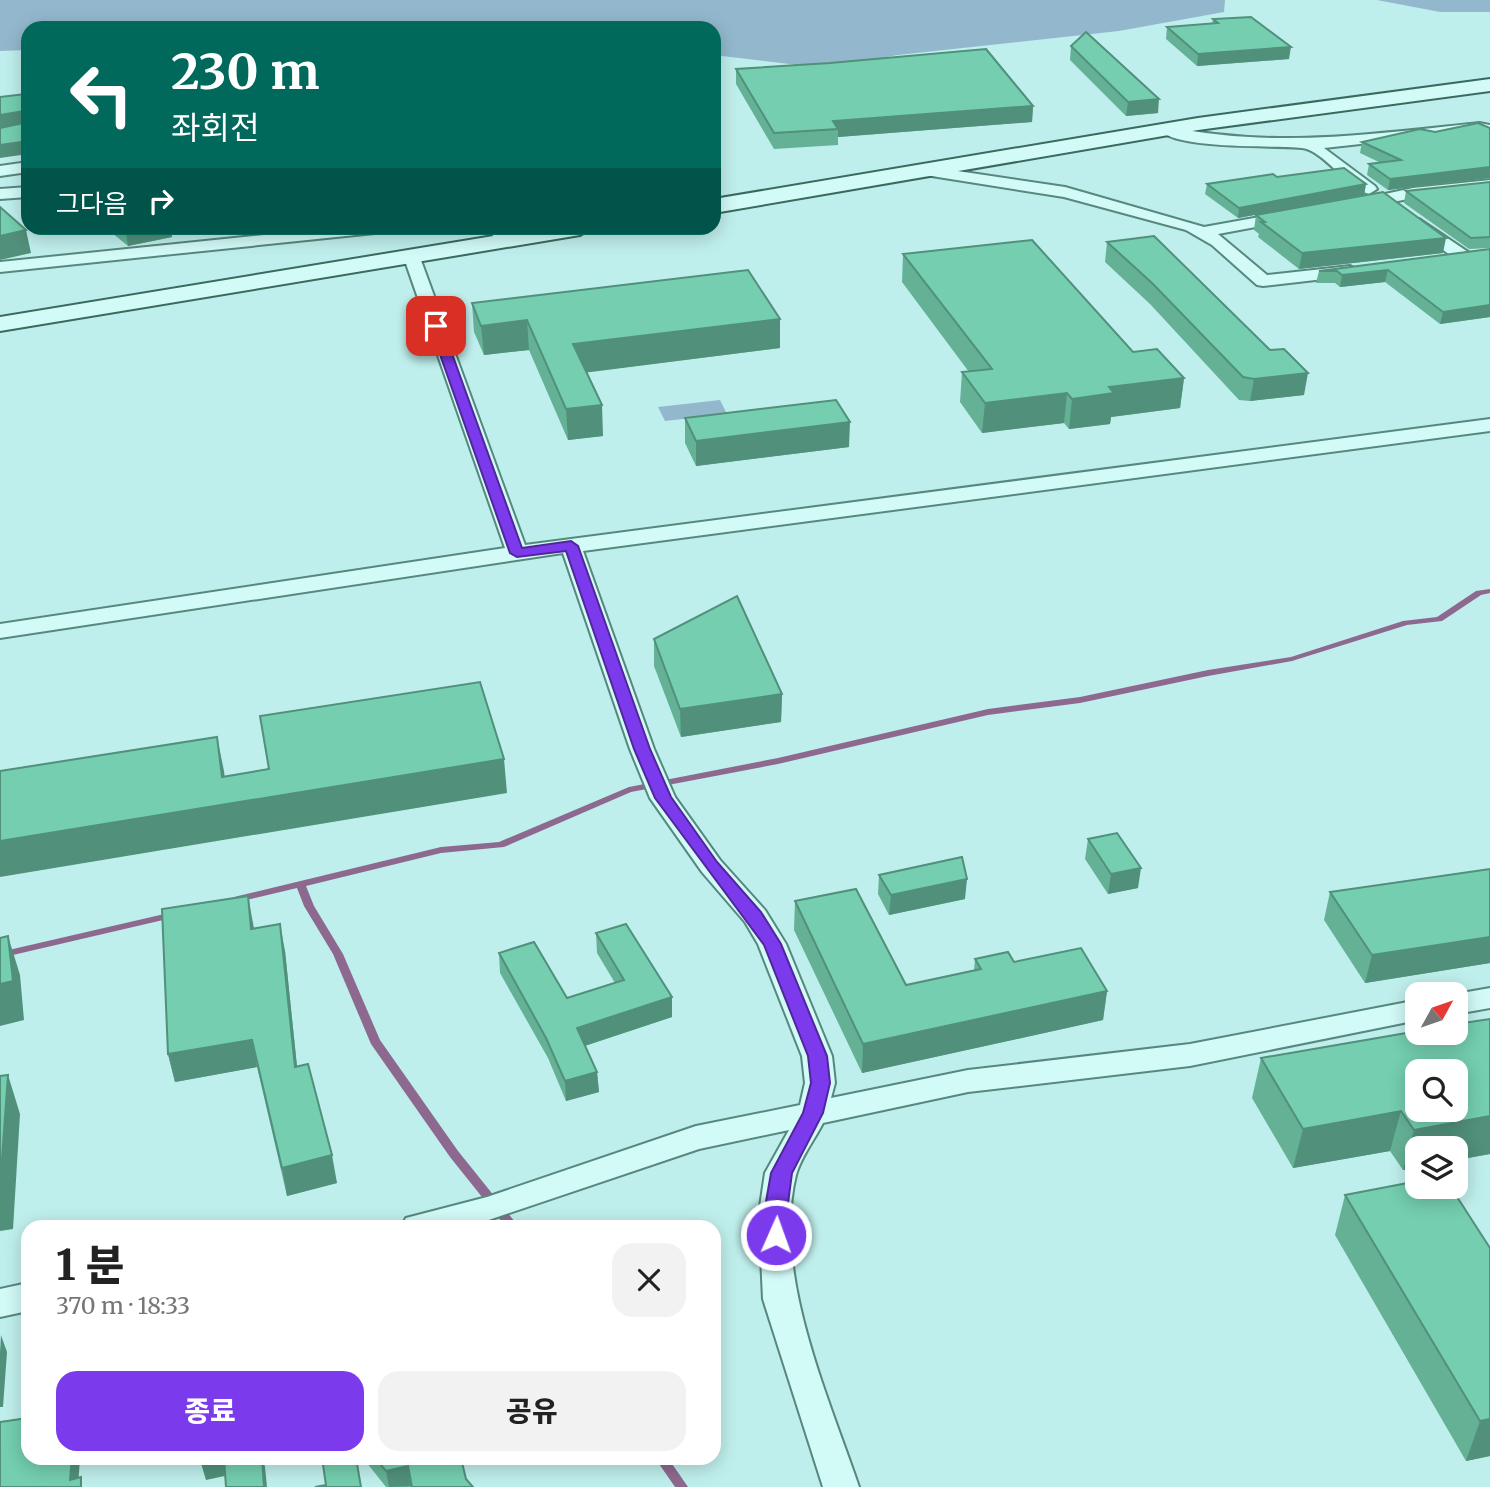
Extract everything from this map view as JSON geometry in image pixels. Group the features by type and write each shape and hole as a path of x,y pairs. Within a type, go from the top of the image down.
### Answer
{"street":[{"path":"721,205 1166,130 1352,102 1490,85"},
{"path":"1166,130 1251,145 1311,145 1479,127 1490,130"},
{"path":"1311,145 1383,199 1471,257 1438,261"},
{"path":"0,171 21,168"},
{"path":"924,172 1065,192 1202,232 1218,241 1263,281 1370,268"},
{"path":"1344,206 1490,186"},
{"path":"0,194 21,192"},
{"path":"1202,232 1306,213"},
{"path":"0,267 308,235"},
{"path":"0,324 411,255 496,235"},
{"path":"411,255 517,553"},
{"path":"0,631 517,553 1490,425"},
{"path":"571,546 657,785 711,866 755,916 772,944 817,1056 820,1083 813,1113 782,1173 775,1213 780,1299 841,1487"},
{"path":"1468,1002 1490,998"},
{"path":"442,1220 499,1204 696,1138 968,1082 1190,1055 1405,1013"},
{"path":"0,1303 21,1298"}],"shaded area":[{"path":"0,0 1225,0 1224,12 1119,31 898,55 823,68 721,56 721,21 21,21 21,50 0,51"},
{"path":"1377,0 1490,0 1490,12 1440,12"},
{"path":"720,400 727,414 665,421 658,407"}],"building":[{"path":"1251,17 1291,47 1198,54 1167,27 1218,23 1213,19"},
{"path":"1086,32 1159,99 1128,102 1071,46"},
{"path":"986,49 1033,106 833,121 838,129 774,133 736,69 830,63"},
{"path":"21,94 21,112 0,115 0,97"},
{"path":"1478,123 1490,128 1490,167 1390,179 1369,164 1401,160 1362,142 1420,129 1435,132"},
{"path":"21,124 21,142 0,145 0,128"},
{"path":"1344,168 1366,184 1239,208 1207,184 1273,174 1277,177"},
{"path":"1490,182 1490,237 1471,238 1406,191"},
{"path":"1383,192 1446,238 1302,253 1261,222 1265,222 1256,215"},
{"path":"0,207 21,226 21,231 0,236"},
{"path":"1154,236 1270,350 1284,349 1308,373 1254,379 1243,377 1152,283 1107,242"},
{"path":"1032,240 1133,352 1157,349 1184,378 1109,387 1114,393 1072,399 1067,393 985,403 962,372 992,369 903,254"},
{"path":"1490,249 1490,305 1443,312 1388,270 1342,275 1337,271 1319,271"},
{"path":"748,270 780,319 573,344 602,405 566,409 527,320 481,326 472,303"},
{"path":"836,400 850,422 696,441 685,418"},
{"path":"737,596 782,694 680,709 654,639"},
{"path":"480,682 504,759 0,841 0,771 217,737 222,777 269,769 260,716"},
{"path":"1117,833 1141,868 1111,874 1088,839"},
{"path":"962,857 967,879 891,895 879,875"},
{"path":"1490,869 1490,937 1372,955 1330,892"},
{"path":"856,889 906,985 981,969 975,959 1008,952 1014,962 1081,948 1107,991 863,1044 795,901"},
{"path":"248,896 251,929 280,924 295,1067 308,1064 332,1155 282,1168 252,1040 168,1054 162,909"},
{"path":"626,924 672,997 577,1028 597,1072 565,1081 546,1038 499,953 534,942 567,998 624,980 596,933"},
{"path":"8,936 13,981 0,984 0,938"},
{"path":"1490,1019 1490,1116 1468,1120 1468,1059 1405,1059 1405,1117 1401,1111 1303,1129 1261,1058 1405,1033 1405,1045 1468,1045 1468,1022"},
{"path":"8,1075 0,1187 0,1076"},
{"path":"1409,1122 1457,1122 1414,1130"},
{"path":"1405,1183 1405,1199 1458,1199 1490,1248 1490,1419 1480,1421 1345,1195"},
{"path":"21,1419 21,1465 71,1465 70,1480 81,1477 81,1487 0,1487 0,1422"},
{"path":"224,1465 262,1465 264,1487 226,1487"},
{"path":"323,1465 357,1465 361,1487 315,1487 326,1485"},
{"path":"381,1465 463,1465 466,1479 473,1487 412,1487 408,1466 386,1471"}],"waterway":[{"path":"300,884 441,850 501,845 629,790 778,761 988,712 1080,700 1208,673 1292,659 1406,623 1439,619 1479,593 1490,591"},
{"path":"238,899 300,884"},
{"path":"300,884 309,906 338,954 375,1041 454,1154 507,1220"},
{"path":"0,955 173,915"},
{"path":"666,1465 682,1487"}],"route":[{"path":"436,326 517,553 571,546 642,749 663,798 711,866 755,916 772,944 817,1056 820,1083 813,1113 782,1173 775,1213 776,1235"}]}
